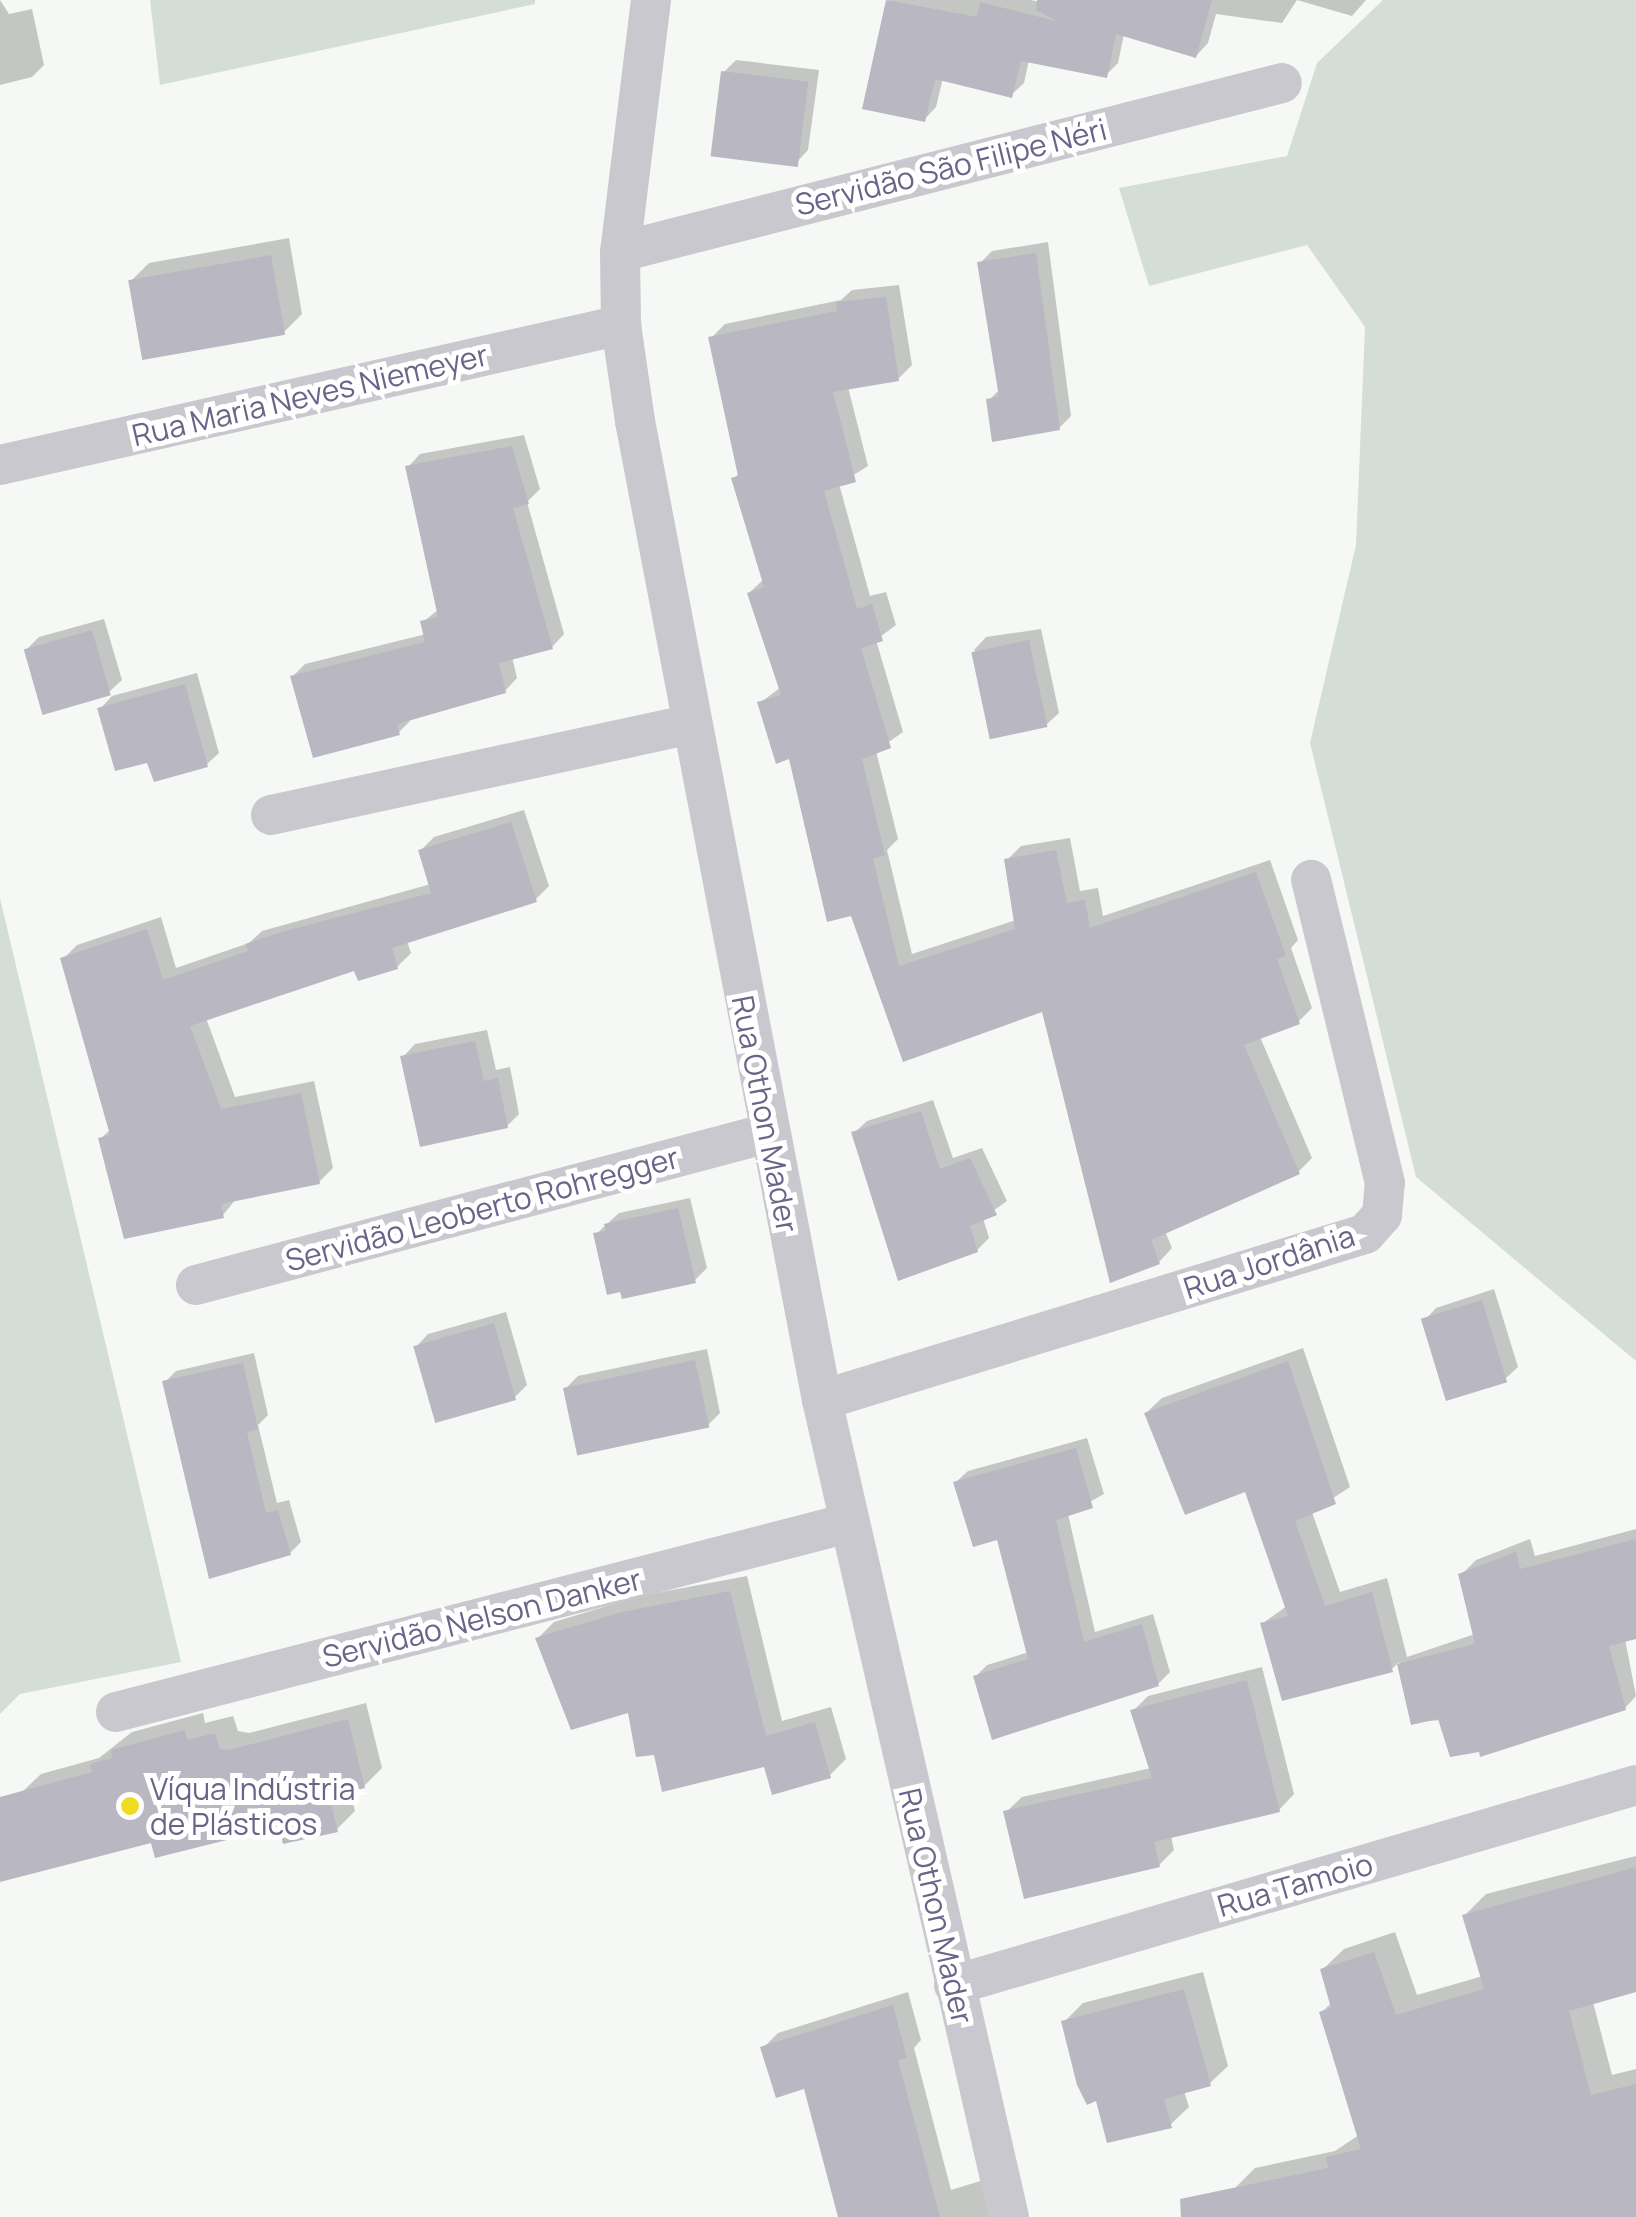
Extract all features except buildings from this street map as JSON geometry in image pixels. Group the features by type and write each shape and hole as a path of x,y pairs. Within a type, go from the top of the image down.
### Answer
{"street":[{"name":"Rua Othon Mader","path":"651,0 620,252 621,326 688,725 822,1400 1009,2217"},
{"name":"Servidão São Filipe Néri","path":"620,252 1282,83"},
{"name":"Rua Maria Neves Niemeyer","path":"0,466 621,326"},
{"path":"271,815 688,725"},
{"name":"Rua Jordânia","path":"822,1400 1365,1234 1382,1215 1385,1183 1312,880"},
{"name":"Servidão Leoberto Rohregger","path":"196,1285 768,1133"},
{"name":"Servidão Nelson Danker","path":"116,1712 849,1523"},
{"name":"Rua Tamoio","path":"954,1985 1636,1785"}],"shaded area":[{"path":"150,0 535,0 535,4 160,85"},
{"path":"1383,0 1636,0 1636,1361 1416,1177 1310,743 1356,545 1365,327 1307,245 1149,286 1119,188 1287,156 1317,63"},
{"path":"0,898 181,1662 20,1694 0,1714"}],"place":[{"name":"Víqua Indústria de Plásticos","path":"130,1806"}]}
